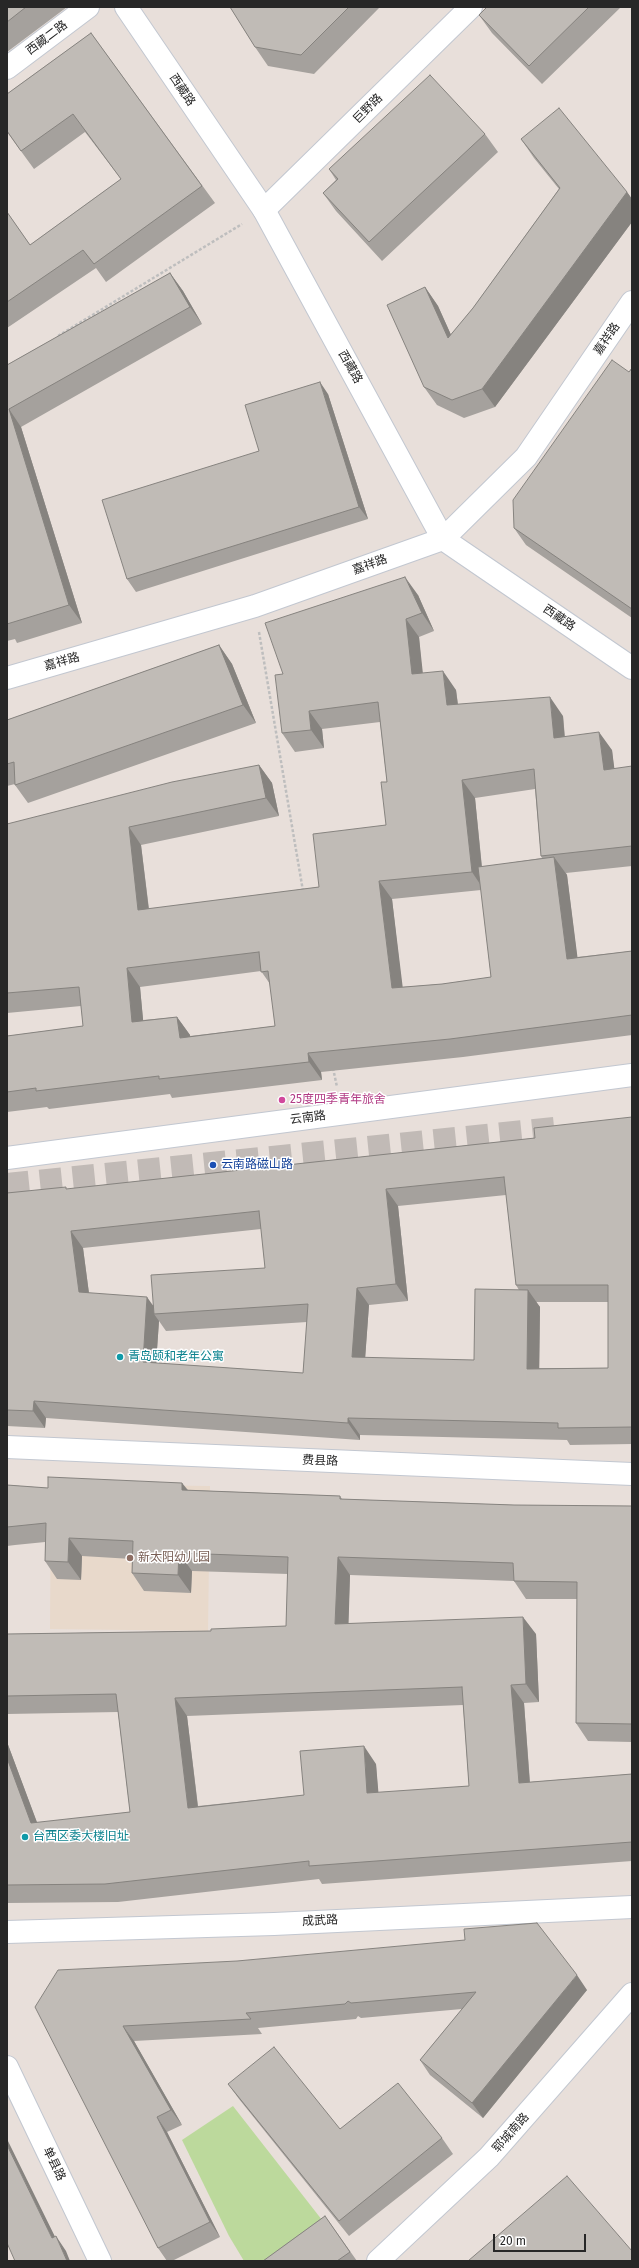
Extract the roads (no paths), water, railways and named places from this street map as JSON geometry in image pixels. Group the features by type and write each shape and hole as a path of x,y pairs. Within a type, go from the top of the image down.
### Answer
{"street":[{"name":"西藏二路","path":"7,68 88,7"},
{"name":"西藏路","path":"126,7 264,210 443,539 632,668"},
{"name":"巨野路","path":"264,210 471,7"},
{"name":"嘉祥路","path":"7,678 255,606 443,539 526,457 632,302"},
{"name":"云南路","path":"7,1158 632,1075"},
{"name":"费县路","path":"7,1447 632,1474"},
{"name":"成武路","path":"7,1932 274,1924 632,1906"},
{"name":"郓城南路","path":"378,2261 489,2157 632,1994"},
{"name":"单县路","path":"7,2067 100,2261"}],"tunnel":[{"path":"7,1184 563,1127"}],"place":[{"name":"25度四季青年旅舍","path":"282,1100"},
{"name":"云南路磁山路","path":"213,1165"},
{"name":"青岛颐和老年公寓","path":"120,1357"},
{"name":"新太阳幼儿园","path":"130,1558"},
{"name":"台西区委大楼旧址","path":"25,1837"}]}
